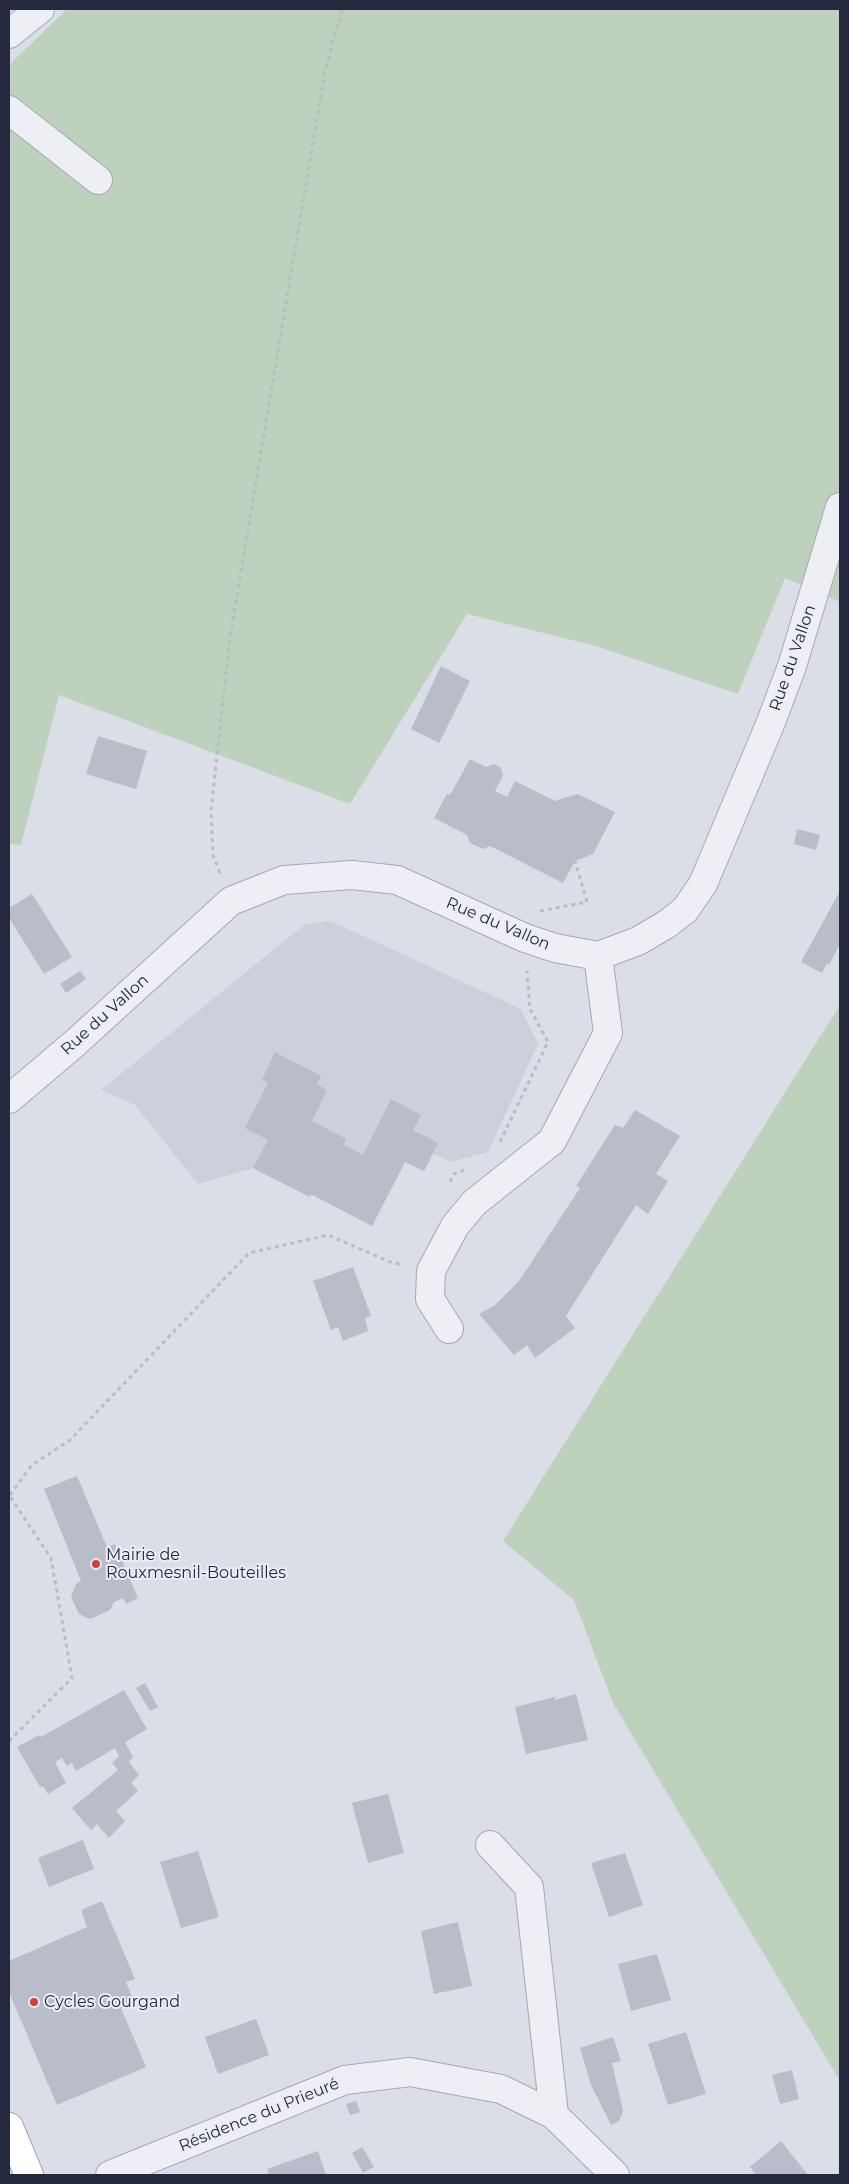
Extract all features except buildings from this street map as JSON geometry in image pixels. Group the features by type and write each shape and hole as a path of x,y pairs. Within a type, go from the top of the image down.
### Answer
{"main road":[{"path":"9,2127 29,2175"}],"street":[{"path":"9,34 40,9"},
{"path":"9,110 98,180"},
{"name":"Rue du Vallon","path":"9,1099 74,1044 231,901 284,880 352,875 397,880 525,938 555,948 598,956 638,941 667,924 685,910 703,884 792,666 840,507"},
{"path":"449,1330 430,1299 430,1271 455,1226 474,1203 552,1141 608,1033 598,956"},
{"path":"490,1844 529,1887 554,2115"},
{"name":"Résidence du Prieuré","path":"110,2175 345,2080 410,2072 501,2090 554,2115 615,2175"}],"path":[{"path":"231,901 214,855 211,810 230,637 324,72 342,9"},
{"path":"499,1144 548,1042 530,1009 525,938 536,911 587,902 575,861"},
{"path":"446,1191 454,1174 472,1168"},
{"path":"9,1741 72,1678 51,1558 9,1495 32,1465 70,1440 249,1253 328,1235 390,1262 430,1271"}],"shaded area":[{"path":"331,921 521,1009 538,1044 488,1152 450,1162 433,1154 424,1171 405,1162 372,1226 312,1195 310,1197 253,1168 198,1184 135,1105 101,1090 305,924"}],"green space":[{"path":"67,9 840,9 840,602 785,578 738,694 596,646 467,614 350,804 59,695 21,845 9,844 9,65"},
{"path":"840,1005 840,2081 613,1703 574,1600 503,1541"}],"place":[{"name":"Mairie de Rouxmesnil-Bouteilles","path":"96,1564"},
{"name":"Cycles Gourgand","path":"34,2002"}]}
